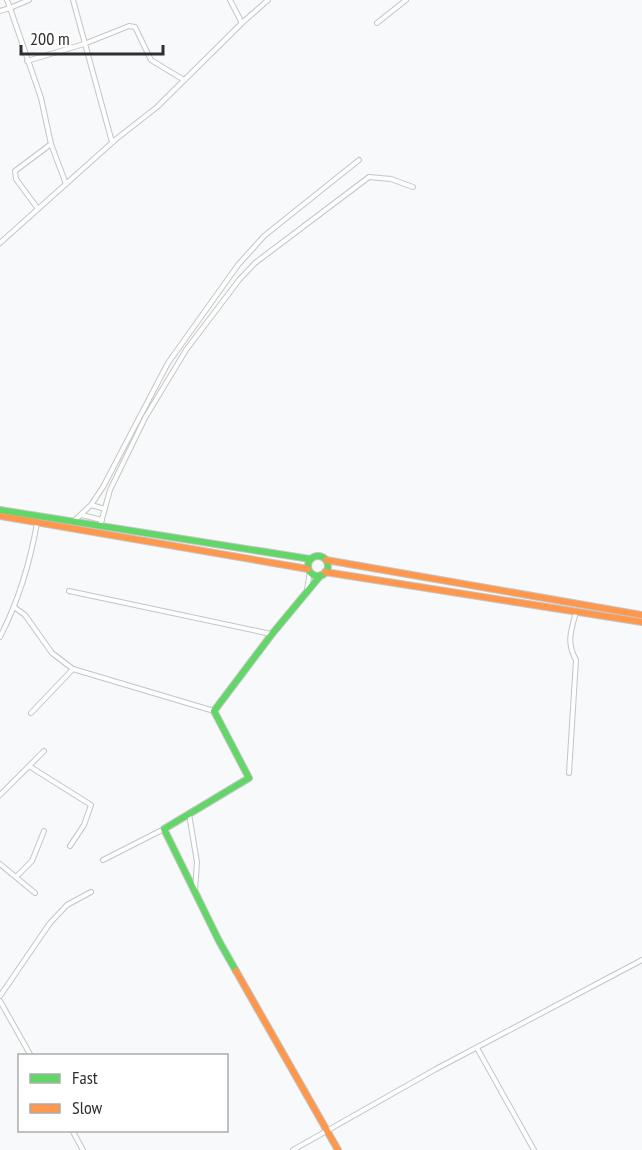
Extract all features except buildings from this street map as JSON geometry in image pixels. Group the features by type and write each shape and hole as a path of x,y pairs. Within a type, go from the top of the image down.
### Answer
{"street":[{"path":"7,0 41,98 51,144 66,184"},
{"path":"0,11 29,0"},
{"path":"73,0 112,142"},
{"path":"230,0 242,23"},
{"path":"0,243 112,142 157,107 268,0"},
{"path":"377,23 406,0"},
{"path":"27,61 84,44 129,26 135,27 151,60 184,80"},
{"path":"38,208 16,179 15,171 51,144"},
{"path":"72,522 91,505 103,487 168,363 238,265 264,236 359,160"},
{"path":"101,523 110,490 145,418 192,342 239,280 255,263 369,177 391,179 412,187"},
{"path":"91,505 105,509"},
{"path":"0,510 72,522 101,523 310,559 317,556 326,560 642,615"},
{"path":"82,515 101,523"},
{"path":"0,516 309,570 318,576 323,573 642,622"},
{"path":"0,637 14,607 32,556 37,522"},
{"path":"307,591 310,559"},
{"path":"214,711 272,634 323,573 327,567 326,560"},
{"path":"69,591 272,634"},
{"path":"14,607 24,615 52,653 73,669 214,711 249,778 164,829 103,860"},
{"path":"569,773 576,660 570,649 568,638 576,612"},
{"path":"31,713 73,669"},
{"path":"0,795 44,750"},
{"path":"29,766 91,805 84,825 70,846"},
{"path":"189,814 197,862 195,892"},
{"path":"164,829 219,941 338,1150"},
{"path":"16,877 32,861 44,831"},
{"path":"0,864 35,893"},
{"path":"0,996 50,923 67,905 91,892"},
{"path":"293,1150 642,960"},
{"path":"0,1001 30,1054"},
{"path":"477,1048 534,1150"},
{"path":"73,1132 83,1150"}],"traffic: fast":[{"path":"0,510 310,559"},
{"path":"318,556 325,559 328,566 325,573 318,576 311,573 308,566 311,559 318,556"},
{"path":"236,971 164,829 249,778 214,711 272,634 321,575"}],"traffic: slow":[{"path":"0,516 308,569"},
{"path":"326,560 642,615"},
{"path":"325,572 642,622"},
{"path":"236,971 338,1150"}]}
